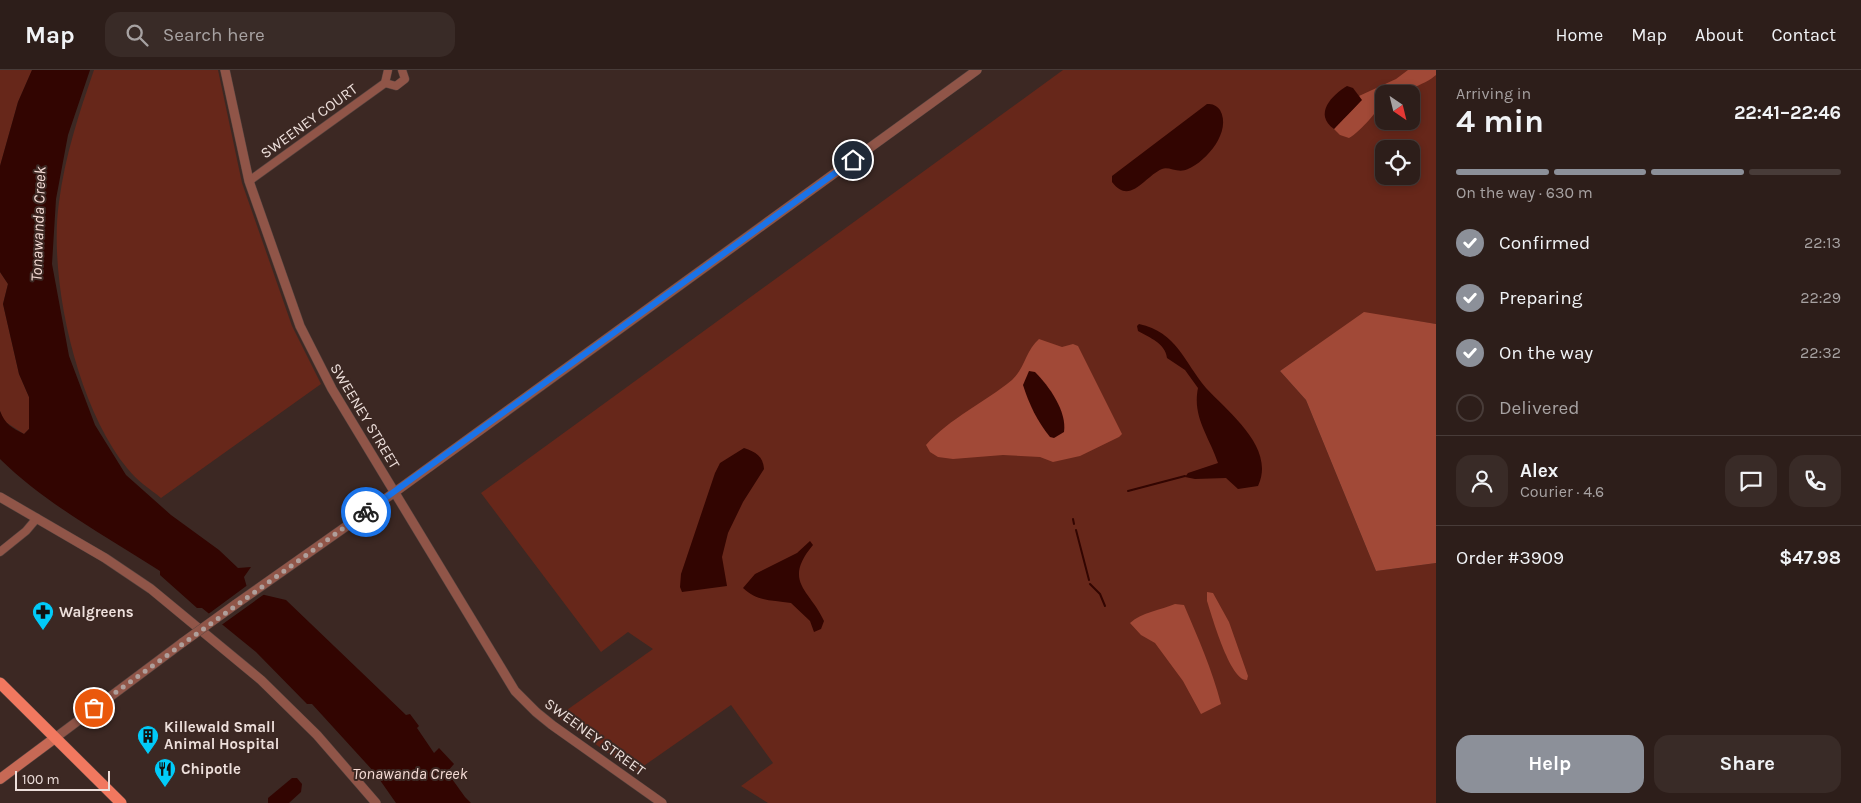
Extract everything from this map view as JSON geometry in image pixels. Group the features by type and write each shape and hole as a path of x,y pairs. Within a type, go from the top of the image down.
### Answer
{"main road":[{"path":"0,683 121,803"},
{"path":"0,778 55,738"}],"street":[{"name":"SWEENEY STREET","path":"225,70 250,181 300,326 332,390 515,691 552,725 662,803"},
{"path":"385,83 388,70"},
{"name":"SWEENEY COURT","path":"250,181 385,83 396,86 405,79 402,70"},
{"path":"55,738 182,643 395,492 977,70"},
{"path":"0,497 105,558 151,589 261,680 317,736 376,803"},
{"path":"0,552 26,531 37,518"}],"shaded area":[{"path":"0,70 32,70 18,102 0,166"},
{"path":"94,70 218,70 242,183 292,326 321,384 161,498 127,468 109,442 94,412 81,377 70,341 62,304 57,233 59,202 73,135"},
{"path":"1063,70 1436,70 1436,324 1364,313 1280,371 1306,400 1376,571 1436,563 1436,803 768,803 741,786 773,763 731,705 635,772 557,717 653,649 628,632 601,652 481,493"},
{"path":"1408,70 1436,70 1436,75 1418,85 1383,85 1396,79"},
{"path":"1375,89 1375,112 1349,138 1340,135 1334,129 1355,108 1361,100 1359,96"},
{"path":"0,272 8,284 3,304 19,374 29,397 29,429 24,434 4,421 0,411"},
{"path":"1364,312 1436,324 1436,563 1376,571 1306,400 1280,371"},
{"path":"1039,339 1062,347 1073,344 1078,346 1122,434 1080,456 1053,462 1040,457 1003,455 953,459 938,457 930,452 926,445 935,435 1012,380 1020,370 1031,348"},
{"path":"1207,592 1213,593 1229,622 1248,676 1247,680 1241,678 1234,670 1222,646 1207,601"},
{"path":"1175,604 1184,605 1209,666 1221,704 1201,714 1183,681 1155,643 1141,635 1130,623 1146,614"}],"water":[{"name":"Tonawanda Creek","path":"32,70 90,70 68,135 56,199 52,264 69,356 95,425 126,475 171,515 219,550 238,568 251,567 244,577 248,591 286,600 406,715 410,714 434,753 439,748 454,764 447,772 471,803 396,803 375,773 312,704 307,704 256,652 202,608 197,608 160,575 160,571 37,491 0,459 0,411 9,425 16,430 24,434 29,429 29,397 19,374 3,304 8,284 0,272 0,166 18,102"},
{"path":"1347,86 1353,88 1362,100 1334,129 1325,117 1325,111 1327,105 1336,94"},
{"path":"1207,104 1214,105 1220,110 1223,118 1223,127 1216,144 1203,159 1184,170 1162,169 1131,190 1119,189 1112,182 1112,176"},
{"path":"1139,324 1152,328 1171,341 1206,388 1247,432 1256,445 1261,458 1262,472 1258,486 1238,489 1226,478 1195,479 1185,477 1188,473 1218,463 1199,417 1197,408 1198,388 1185,370 1167,358 1160,345 1138,331 1137,326"},
{"path":"1029,371 1035,372 1060,407 1063,416 1064,432 1054,438 1050,437 1041,425 1025,392 1023,385"},
{"path":"744,448 758,455 764,469 743,502 728,533 722,557 727,586 682,592 680,587 681,574 715,473 720,463"},
{"path":"810,541 813,545 804,558 799,577 806,593 824,621 821,629 814,632 810,621 791,603 760,598 743,588 755,574 797,553"},
{"path":"292,778 297,778 302,784 301,792 289,803 268,803 268,798"}],"pier":[{"path":"249,584 250,589 266,593 220,626 207,615"}],"waterway":[{"path":"1128,491 1185,476"},
{"path":"1073,519 1074,524"},
{"path":"1076,530 1089,580"},
{"path":"1090,584 1100,594 1105,606"}],"way so far":[{"path":"94,708 366,512"}],"place":[{"name":"Walgreens","path":"43,631"},
{"name":"Killewald Small Animal Hospital","path":"148,755"},
{"name":"Chipotle","path":"165,788"}],"route":[{"path":"366,512 853,160"}]}
